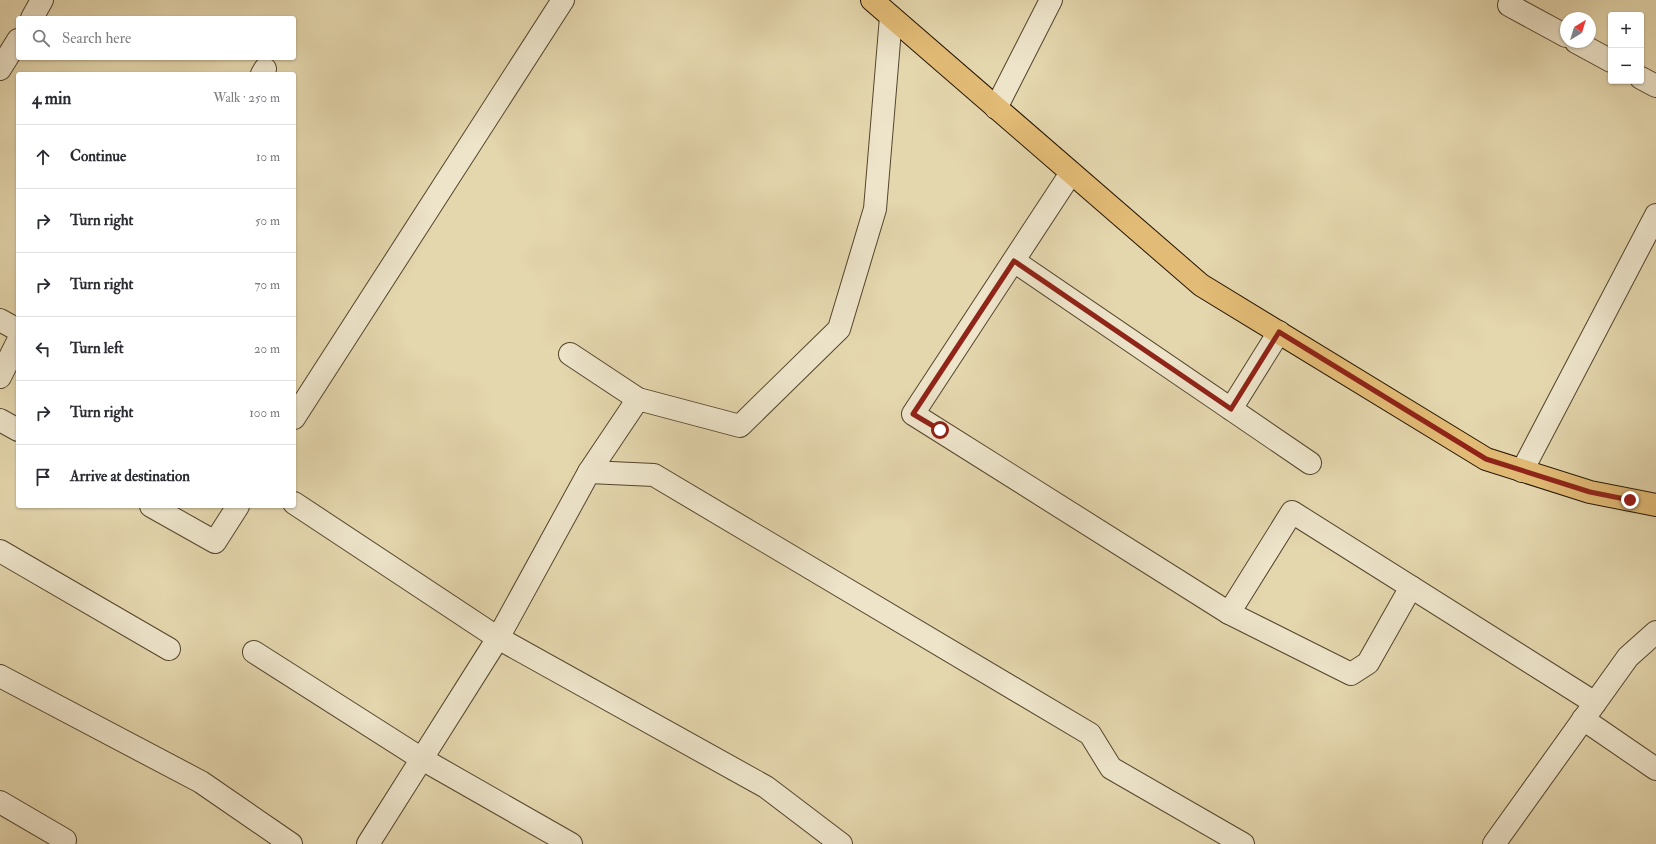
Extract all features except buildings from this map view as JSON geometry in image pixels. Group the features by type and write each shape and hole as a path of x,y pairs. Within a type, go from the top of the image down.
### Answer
{"main road":[{"path":"872,0 1201,285 1486,459 1590,492 1656,505"}],"street":[{"path":"33,16 42,0"},
{"path":"296,415 563,0"},
{"path":"996,108 1051,0"},
{"path":"1509,5 1560,33"},
{"path":"570,354 638,399 740,426 840,329 875,209 891,16"},
{"path":"0,69 16,43"},
{"path":"1587,48 1608,59"},
{"path":"1071,173 913,414 1229,613 1351,674 1368,663 1411,587"},
{"path":"1522,471 1656,215"},
{"path":"1014,261 1310,463"},
{"path":"0,320 16,329"},
{"path":"1231,409 1279,332"},
{"path":"0,378 16,345"},
{"path":"368,844 498,638 589,472 638,399"},
{"path":"0,420 16,429"},
{"path":"589,472 654,475 1090,734 1111,768 1243,844"},
{"path":"296,504 498,638 766,787 841,844"},
{"path":"155,508 215,542 237,508"},
{"path":"1229,613 1292,512 1411,587 1589,711 1656,769"},
{"path":"0,551 169,649"},
{"path":"1494,844 1628,657 1656,632"},
{"path":"254,652 422,759 572,844"},
{"path":"0,676 200,782 291,844"},
{"path":"0,802 65,840"}],"route":[{"path":"940,430 913,414 1014,261 1231,409 1279,332 1486,459 1590,492 1630,500"}]}
